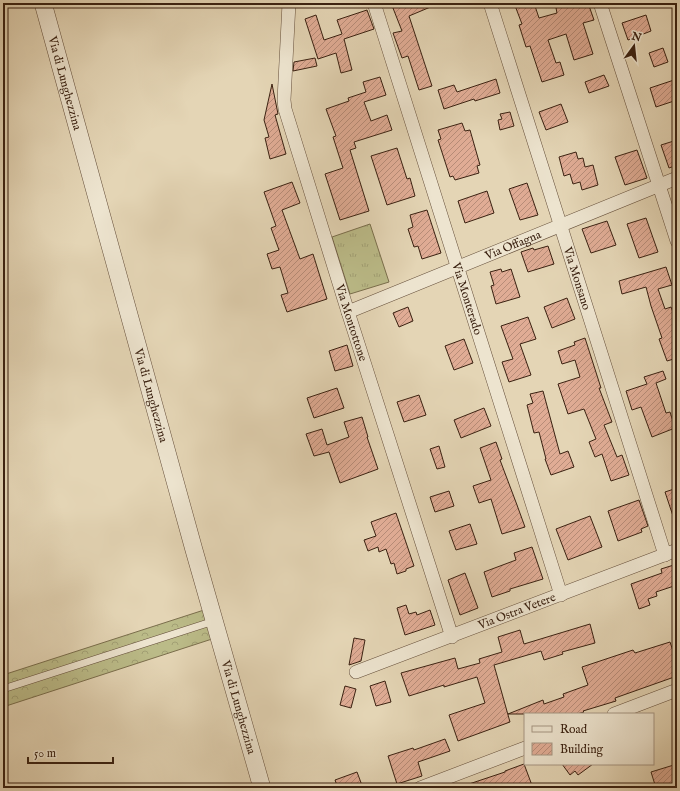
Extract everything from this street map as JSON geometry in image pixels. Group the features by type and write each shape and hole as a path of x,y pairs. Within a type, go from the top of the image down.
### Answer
{"street":[{"name":"Via di Lunghezzina","path":"43,3 214,621 262,788"},
{"name":"Via Montottone","path":"289,3 284,107 452,637"},
{"name":"Via Monterado","path":"374,3 561,595"},
{"name":"Via Monsano","path":"490,3 560,226 671,552"},
{"path":"600,3 660,184 677,241"},
{"name":"Via Offagna","path":"348,312 677,178"},
{"name":"Via Ostra Vetere","path":"356,672 452,637 671,552"},
{"path":"617,713 677,690"},
{"path":"420,788 524,748"}],"lane":[{"path":"3,690 214,621"}],"green space":[{"path":"370,224 389,282 350,294 332,237"},
{"path":"204,610 212,639 3,707 3,675"}],"building":[{"path":"391,3 440,3 409,16 432,86 419,90 408,56 402,58 393,33 402,31"},
{"path":"514,3 534,3 539,18 557,13 556,8 572,3 588,3 594,20 583,23 593,54 574,60 566,34 548,40 556,63 560,62 564,75 542,82 530,46 526,47 519,25 522,24"},
{"path":"367,10 374,29 344,39 352,70 341,73 336,53 318,59 305,19 316,15 324,40 342,34 337,20"},
{"path":"646,15 651,31 628,40 622,23"},
{"path":"663,48 668,62 654,67 649,53"},
{"path":"315,58 317,66 293,71 294,62"},
{"path":"604,75 609,86 589,93 585,82"},
{"path":"380,77 386,95 364,102 371,121 387,115 392,130 354,142 356,148 350,150 369,211 340,220 325,174 343,168 333,137 336,136 326,109 349,101 348,98 366,92 363,82"},
{"path":"496,79 500,93 475,101 474,99 444,109 438,90 454,85 457,92"},
{"path":"674,80 677,90 677,100 656,107 650,88"},
{"path":"272,84 278,114 275,115 286,154 270,159 265,138 269,137 264,120"},
{"path":"561,104 568,122 546,130 539,112"},
{"path":"510,112 514,126 500,130 498,120 502,119 500,114"},
{"path":"462,123 465,131 470,130 480,165 477,166 479,173 455,180 453,176 450,177 438,140 441,139 438,130"},
{"path":"677,140 677,165 669,168 661,145"},
{"path":"397,148 407,179 410,178 415,196 387,205 371,156"},
{"path":"637,150 647,178 625,185 615,157"},
{"path":"576,152 578,159 583,158 585,167 593,165 598,185 582,190 580,182 573,184 570,174 564,176 559,157"},
{"path":"292,182 300,203 282,210 300,259 313,254 327,299 287,312 281,295 288,293 280,267 272,269 267,254 279,250 271,228 276,226 264,192"},
{"path":"527,183 538,215 520,220 509,189"},
{"path":"487,191 494,213 465,223 458,201"},
{"path":"427,210 441,253 422,259 418,246 414,247 408,229 413,227 410,215"},
{"path":"646,218 658,252 639,258 627,224"},
{"path":"607,221 616,245 591,253 582,229"},
{"path":"548,246 554,264 528,272 521,252 533,248 534,250"},
{"path":"666,267 672,285 658,289 665,309 671,307 677,323 677,358 667,361 659,339 662,338 646,287 622,294 619,281"},
{"path":"501,269 502,272 511,269 520,297 496,304 491,286 494,285 490,272"},
{"path":"567,298 575,319 552,328 544,307"},
{"path":"408,307 413,321 399,327 393,313"},
{"path":"528,317 536,339 520,344 531,375 509,382 502,362 513,359 501,326"},
{"path":"585,338 601,388 599,388 612,422 604,425 617,457 622,455 629,475 611,481 602,454 595,457 589,442 596,439 584,409 568,414 558,384 580,377 575,360 562,364 558,351 575,345 574,342"},
{"path":"464,339 473,363 454,370 445,346"},
{"path":"347,345 353,366 335,371 329,351"},
{"path":"663,371 666,379 656,383 666,413 670,412 675,428 652,437 641,407 632,410 626,391 647,384 644,377"},
{"path":"337,388 344,408 314,418 307,398"},
{"path":"543,391 560,454 568,451 574,467 551,475 545,459 539,432 534,433 527,405 533,403 530,394"},
{"path":"419,395 426,415 404,422 397,402"},
{"path":"484,408 491,426 461,438 454,420"},
{"path":"362,417 378,469 340,483 329,452 314,456 306,434 322,429 327,445 349,437 344,422"},
{"path":"496,442 502,459 500,460 525,527 502,534 491,499 479,503 473,486 491,480 480,448"},
{"path":"439,446 445,467 437,469 430,449"},
{"path":"677,488 677,522 675,522 665,492"},
{"path":"449,491 454,506 435,512 430,497"},
{"path":"639,500 648,526 641,529 642,532 618,541 608,511"},
{"path":"396,513 414,566 397,574 394,563 391,564 386,549 379,552 378,547 368,551 364,540 376,536 371,522"},
{"path":"590,516 602,547 568,560 556,529"},
{"path":"470,524 477,544 456,550 449,531"},
{"path":"532,547 543,579 510,589 510,591 492,597 484,572 516,560 514,553"},
{"path":"677,564 677,585 656,592 657,596 648,599 650,605 639,609 631,584 662,573 661,569"},
{"path":"465,573 478,608 460,615 448,580"},
{"path":"406,605 409,614 416,612 417,615 430,610 435,625 405,635 397,608"},
{"path":"590,624 595,643 562,652 563,654 544,660 541,651 494,665 510,722 458,741 449,715 485,703 477,677 409,696 401,673 455,658 458,669 480,663 479,659 502,652 498,637 520,630 524,644"},
{"path":"354,638 365,640 361,661 349,665"},
{"path":"670,642 677,663 677,676 615,698 616,701 580,713 508,714 543,700 544,704 564,697 563,694 588,685 582,667 633,650 635,653"},
{"path":"385,681 391,702 376,706 370,686"},
{"path":"345,686 356,689 351,708 340,705"},
{"path":"445,739 450,751 418,762 422,776 397,784 388,756 413,748 414,750"},
{"path":"524,764 533,788 463,788 463,786"},
{"path":"677,764 677,788 656,788 651,772"},
{"path":"563,765 592,765 578,775 575,771 570,775"},
{"path":"357,772 363,788 338,788 335,780"}]}
